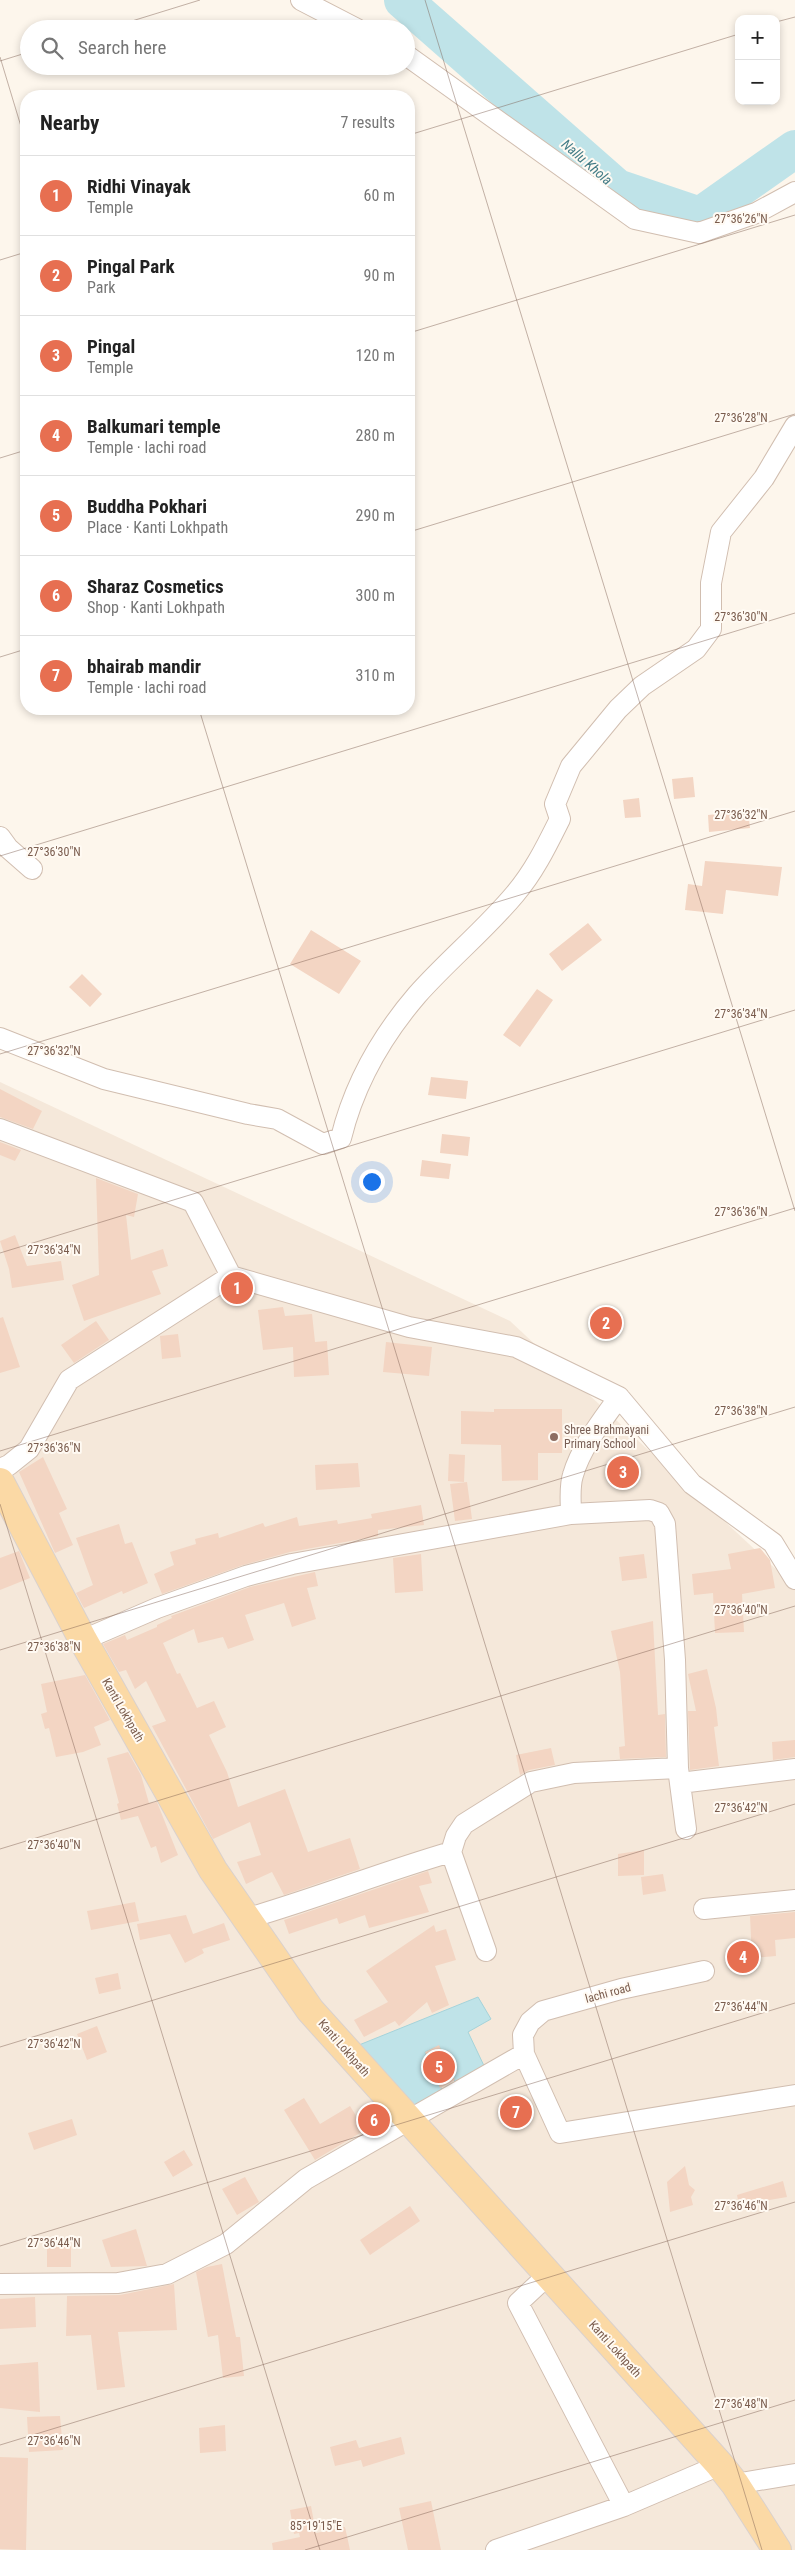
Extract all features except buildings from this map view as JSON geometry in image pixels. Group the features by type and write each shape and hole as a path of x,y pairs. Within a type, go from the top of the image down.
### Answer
{"main road":[{"name":"Kanti Lokhpath","path":"0,1482 84,1640 213,1870 245,1919 310,2010 727,2474 776,2550"}],"street":[{"path":"301,0 340,20"},
{"path":"415,61 635,220 699,233 756,213 795,192"},
{"path":"0,1038 104,1080 277,1119 323,1144 341,1138 348,1107 376,1052 416,996 515,894 540,857 560,819 556,804 571,766 618,709 642,686 696,649 711,629 711,583 721,532 764,478 795,426"},
{"path":"0,837 8,848 32,869"},
{"path":"0,1129 193,1202 231,1276 409,1327 516,1347 619,1397 692,1484 773,1543 795,1579"},
{"path":"0,1469 9,1465 29,1450 69,1380 231,1276"},
{"path":"571,1514 572,1476 594,1432 619,1397"},
{"path":"84,1640 166,1605 246,1576 283,1566 571,1514 650,1510 662,1516 665,1524 675,1660 679,1776 686,1829"},
{"path":"486,1951 451,1852 456,1836 464,1824 531,1782 574,1773 679,1776 795,1769"},
{"path":"245,1919 303,1902 360,1880 451,1852"},
{"path":"704,1909 795,1900"},
{"name":"lachi road","path":"524,2045 530,2022 543,2011 621,1989 704,1971"},
{"path":"0,2284 118,2283 167,2274 226,2244 306,2179 408,2119 524,2045 560,2133 795,2095"},
{"path":"548,2275 518,2303 624,2506"},
{"path":"496,2550 624,2506 727,2474 795,2474"}],"shaded area":[{"path":"0,1082 510,1321 795,1587 795,2550 0,2550"}],"water":[{"path":"478,1997 491,2019 468,2032 486,2070 417,2108 359,2045","holes":["439,2046 456,2084 442,2090 425,2052"]}],"waterway":[{"name":"Nallu Khola","path":"403,0 617,188 700,216 795,149"}],"place":[{"name":"Ridhi Vinayak","path":"237,1288"},
{"name":"Pingal Park","path":"606,1323"},
{"name":"Shree Brahmayani Primary School","path":"554,1437"},
{"name":"Pingal","path":"623,1472"},
{"name":"Balkumari temple","path":"743,1957"},
{"name":"Buddha Pokhari","path":"439,2067"},
{"name":"bhairab mandir","path":"516,2112"},
{"name":"Sharaz Cosmetics","path":"374,2120"}]}
